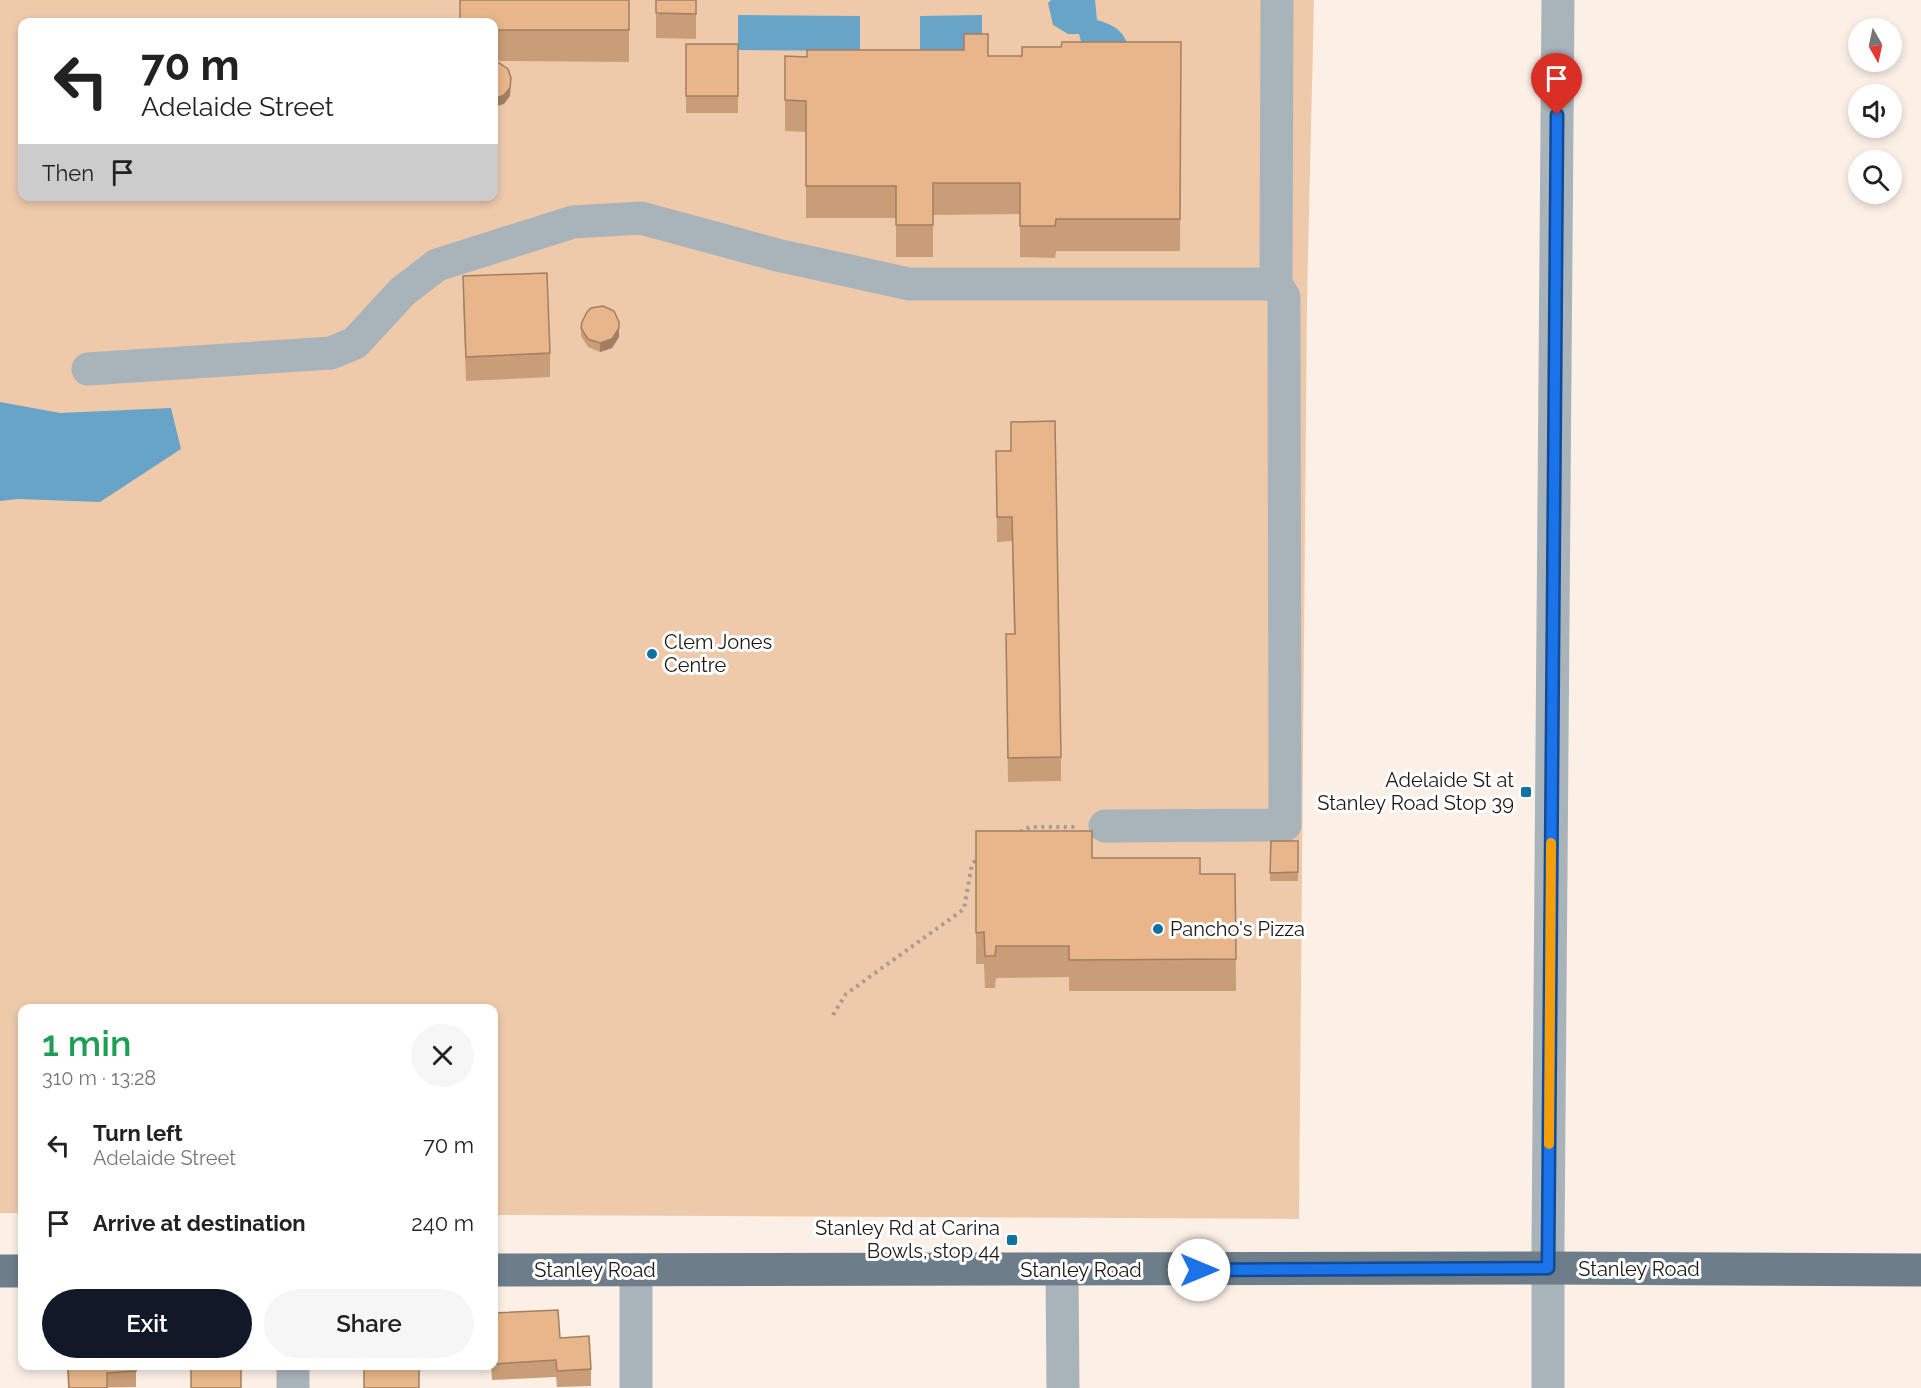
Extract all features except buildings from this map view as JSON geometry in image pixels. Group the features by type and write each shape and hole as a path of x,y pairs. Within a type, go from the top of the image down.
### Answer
{"main road":[{"name":"Stanley Road","path":"498,1270 1548,1268 1921,1270"},
{"path":"0,1271 18,1271"}],"street":[{"path":"1105,826 1285,825 1284,297 1276,284 1277,0"},
{"path":"1548,1388 1558,0"},
{"path":"88,369 331,353 355,343 402,292 437,264 573,222 641,218 777,255 909,284 1276,284"},
{"path":"636,1270 636,1388"},
{"path":"1062,1270 1062,1388"},
{"path":"293,1370 293,1388"}],"path":[{"path":"1010,837 1030,827 1105,826"},
{"path":"833,1015 846,994 964,909 972,864 980,856"}],"shaded area":[{"name":"Clem Jones Centre","path":"0,0 1314,0 1307,300 1299,1219 498,1215 498,1004 18,1004 18,1213 0,1213"}],"water":[{"path":"1051,0 1095,0 1097,20 1116,28 1128,45 1083,50 1079,34 1068,34 1053,25 1048,3"},
{"path":"738,15 860,16 860,51 738,50"},
{"path":"982,15 982,51 920,52 920,16"},
{"path":"0,402 60,413 171,408 181,449 100,502 18,499 0,501"}],"slow traffic":[{"path":"1549,1144 1551,843"}],"place":[{"name":"Clem Jones Centre","path":"652,654"},
{"name":"Adelaide St at Stanley Road Stop 39","path":"1526,792"},
{"name":"Pancho's Pizza","path":"1158,929"},
{"name":"Stanley Rd at Carina Bowls, stop 44","path":"1012,1240"}],"route":[{"path":"1199,1270 1548,1268 1557,115"}]}
